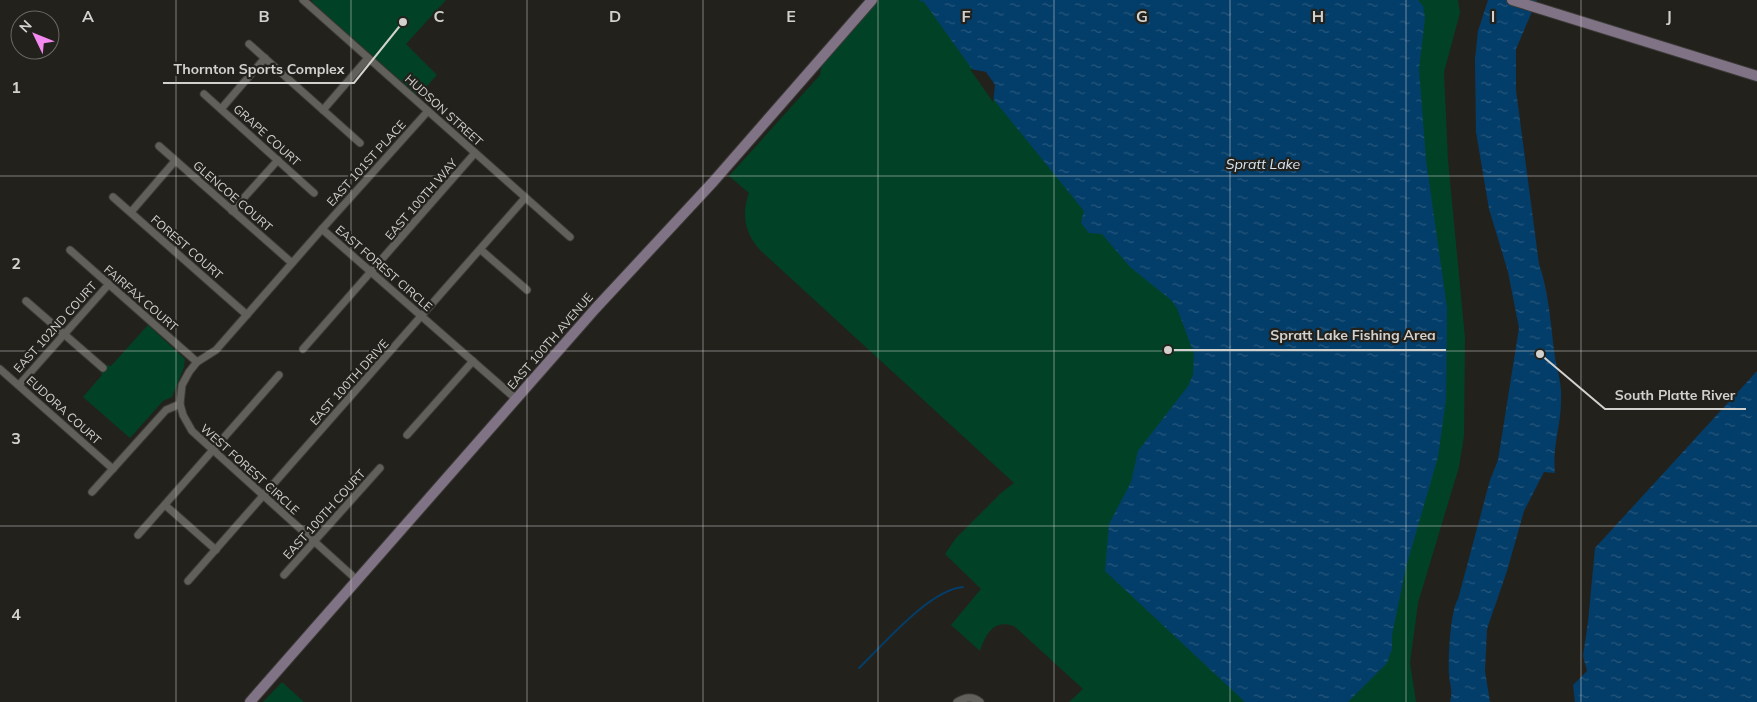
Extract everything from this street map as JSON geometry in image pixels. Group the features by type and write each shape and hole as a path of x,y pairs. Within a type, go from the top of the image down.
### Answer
{"street":[{"name":"HUDSON STREET","path":"303,0 570,238"},
{"name":"EAST 100TH AVENUE","path":"250,702 594,309 713,182 872,0"},
{"path":"1512,0 1757,76"},
{"path":"249,44 360,143"},
{"path":"221,109 265,58"},
{"path":"323,110 368,58"},
{"name":"GRAPE COURT","path":"204,94 314,192"},
{"name":"EAST 101ST PLACE","path":"322,229 428,111"},
{"name":"GLENCOE COURT","path":"159,146 292,263"},
{"name":"EAST 100TH WAY","path":"304,349 475,153"},
{"path":"232,211 278,160"},
{"path":"130,212 175,161"},
{"name":"FOREST COURT","path":"113,197 247,315"},
{"name":"EAST 100TH DRIVE","path":"188,581 525,198"},
{"name":"EAST FOREST CIRCLE","path":"247,315 322,229 516,400"},
{"name":"FAIRFAX COURT","path":"70,250 197,362"},
{"path":"481,250 527,290"},
{"name":"EAST 102ND COURT","path":"19,386 109,284"},
{"path":"26,301 103,368"},
{"path":"92,492 166,410 180,404 184,380 197,362 216,350 247,315"},
{"path":"407,435 473,361"},
{"name":"EUDORA COURT","path":"0,369 113,469"},
{"path":"138,536 279,375"},
{"name":"WEST FOREST CIRCLE","path":"180,404 183,415 192,431 212,452 357,580"},
{"name":"EAST 100TH COURT","path":"284,574 380,468"},
{"path":"165,505 216,550"},
{"path":"957,702 965,698 975,698 980,702"}],"green space":[{"path":"312,0 446,0 406,44 437,75 418,96 313,3"},
{"path":"876,0 1458,0 1460,13 1444,72 1448,160 1465,338 1464,436 1459,467 1418,603 1410,663 1416,702 1069,702 1083,689 1014,626 1001,624 996,626 988,633 980,651 951,625 981,589 945,554 956,538 1001,493 1014,483 760,250 751,237 746,223 745,209 749,193 729,176 820,75 822,63"},
{"path":"148,325 185,359 184,367 172,397 163,401 130,438 83,397 102,375 101,372 107,365 111,366"},
{"path":"282,682 304,702 263,702"}],"water":[{"name":"Spratt Lake","path":"918,0 1418,0 1423,6 1425,18 1419,69 1426,160 1447,308 1446,400 1438,457 1406,567 1392,635 1392,649 1387,663 1348,702 1245,702 1105,571 1109,524 1131,482 1138,451 1188,386 1193,375 1194,354 1177,308 1171,300 1130,267 1102,234 1089,233 1081,223 1084,211 995,101 924,2"},
{"path":"1488,0 1537,0 1516,49 1516,90 1539,264 1547,298 1560,384 1561,410 1554,463 1555,473 1544,472 1524,511 1507,571 1487,629 1485,671 1490,702 1450,702 1449,658 1453,614 1490,480 1498,460 1519,328 1508,272 1489,209 1476,132 1475,59 1478,31"},
{"path":"1757,371 1757,702 1575,702 1573,685 1587,671 1583,656 1595,548"}],"pier":[{"path":"970,69 986,72 995,85 993,102"}],"waterway":[{"path":"859,668 893,633 921,608 950,590 963,587"}],"place":[{"name":"Thornton Sports Complex","path":"403,22"},
{"name":"Spratt Lake Fishing Area","path":"1168,350"},
{"name":"South Platte River","path":"1540,354"}]}
